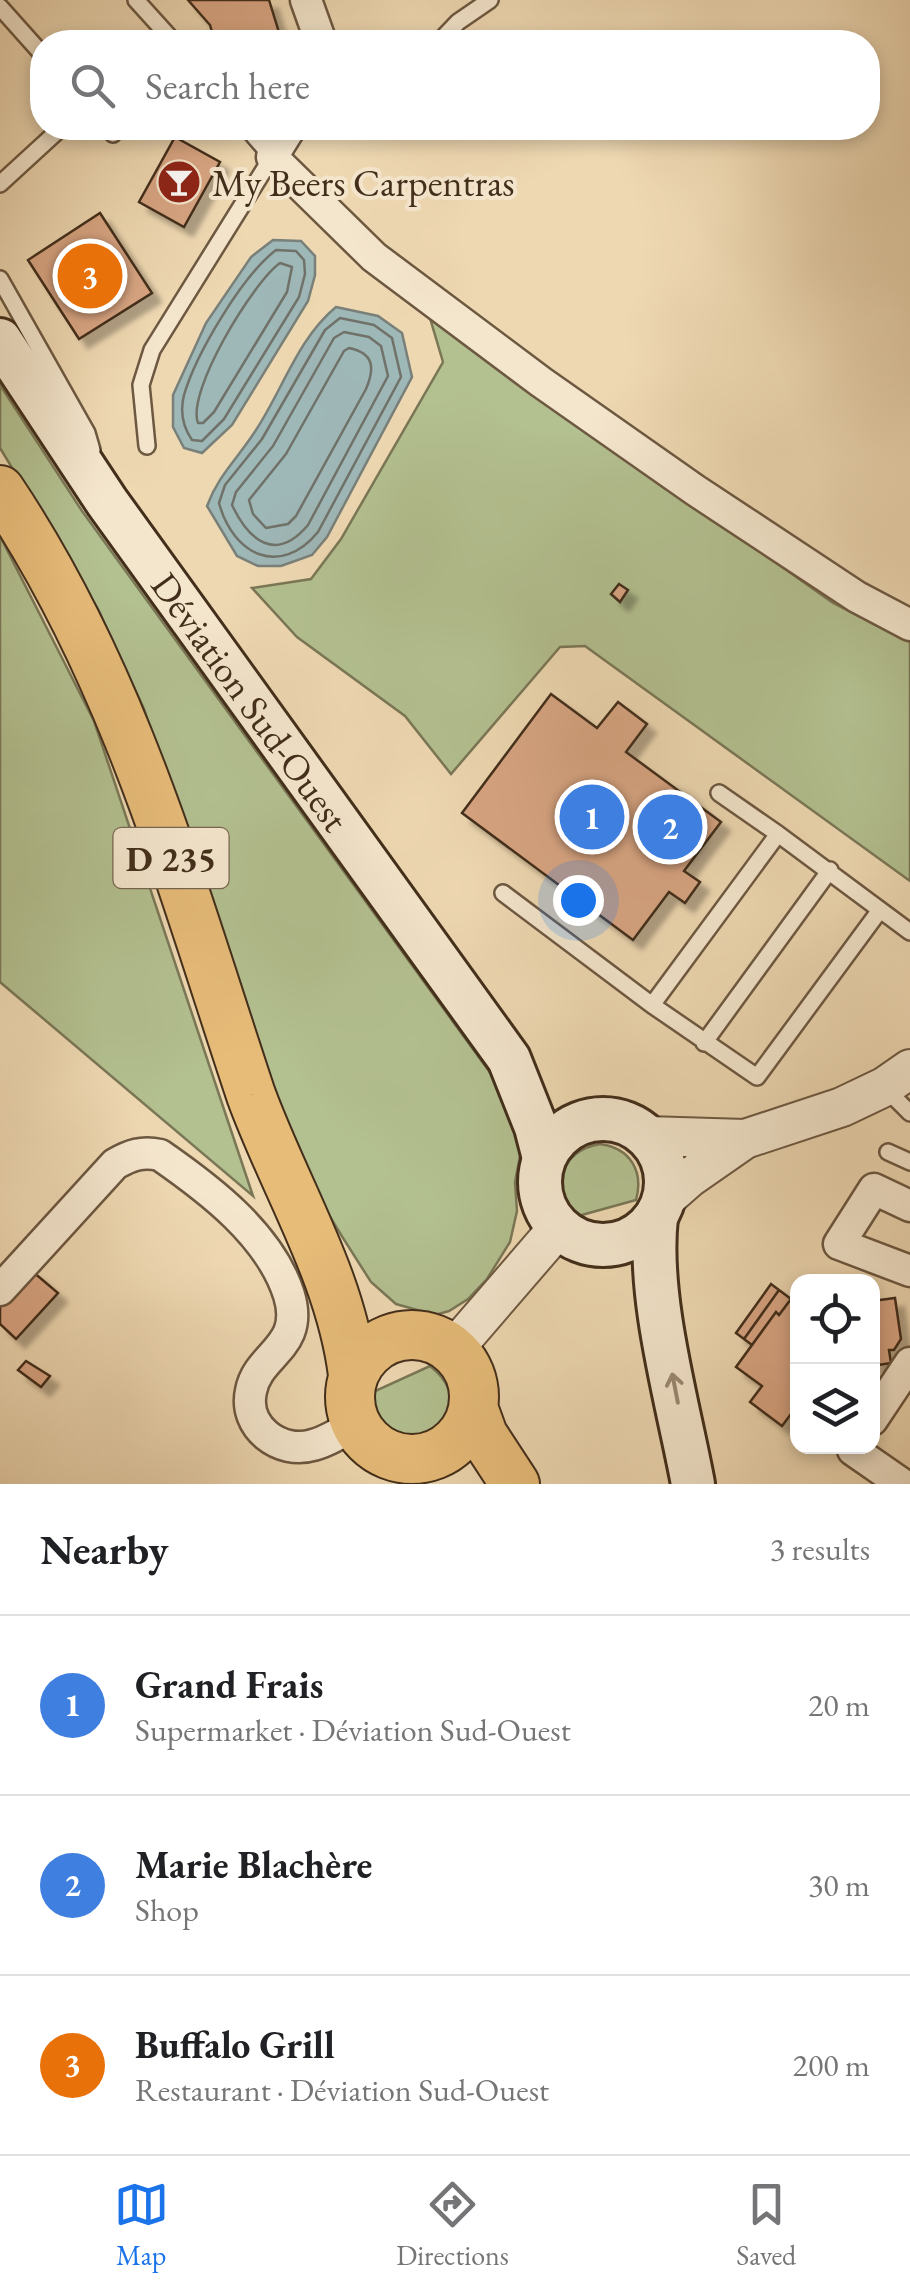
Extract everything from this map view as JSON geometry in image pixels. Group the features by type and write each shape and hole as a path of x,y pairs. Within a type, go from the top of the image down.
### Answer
{"main road":[{"name":"Déviation Sud-Ouest","path":"0,340 107,502 509,1059"},
{"name":"D 235","path":"0,490 50,570 121,715 250,1096 270,1148 314,1238 348,1341 352,1376"},
{"path":"509,1059 567,1103 633,1126 647,1136 664,1166 652,1248 662,1322 694,1484"},
{"path":"509,1059 544,1158"},
{"path":"601,1118 583,1121 553,1142 539,1173 542,1204 559,1228 583,1243 616,1244 645,1230 660,1208"},
{"name":"D 235","path":"314,1238 374,1308 408,1335"},
{"path":"474,1410 458,1440 443,1452 425,1459 387,1456 371,1445 355,1424 349,1394 352,1376 362,1358 378,1344 408,1335 436,1339 453,1350 466,1365 473,1384 474,1410 483,1435 515,1484"},
{"path":"425,1459 480,1484"}],"street":[{"path":"306,0 317,30"},
{"path":"283,140 272,157 374,257 542,382 857,597 910,625"},
{"path":"660,1208 689,1178 745,1139 901,1090"},
{"path":"647,1136 745,1139"},
{"path":"0,1290 115,1164 146,1152 160,1156 229,1207 264,1250 288,1294 292,1316 288,1336 258,1373 251,1390 250,1408 258,1426 273,1442 294,1448 313,1446 355,1424"},
{"path":"910,1206 874,1188 839,1244 910,1271"},
{"path":"453,1350 559,1228"},
{"path":"880,1408 910,1363"},
{"path":"860,1454 904,1476"}],"lane":[{"path":"136,0 158,30"},
{"path":"450,30 490,0"},
{"path":"0,7 30,41"},
{"path":"0,184 48,140"},
{"path":"148,446 140,384 152,350 272,157 257,140"},
{"path":"0,278 87,433 107,502"},
{"path":"719,793 830,870 910,932"},
{"path":"652,1005 778,834"},
{"path":"704,1042 830,870"},
{"path":"503,892 652,1005 756,1077 880,910"},
{"path":"888,1152 910,1162"}],"green space":[{"path":"430,318 833,603 910,642 910,881 585,646 560,647 451,774 405,716 297,637 252,588 311,579 341,539 443,362"},
{"path":"0,385 82,511 499,1085 523,1140 515,1182 517,1211 510,1242 487,1279 468,1299 449,1311 435,1315 396,1304 371,1282 316,1194 281,1117 144,709 98,609 0,448"},
{"path":"0,536 94,721 253,1196 0,982"},
{"path":"600,1144 619,1150 632,1163 638,1180 636,1200 578,1216 563,1195 563,1172 576,1154"},
{"path":"430,1366 447,1386 450,1406 441,1421 426,1432 407,1437 389,1432 377,1418 373,1392"}],"water":[{"path":"273,240 301,241 315,256 308,301 232,425 202,453 184,448 173,427 173,395 206,323 251,257"},
{"path":"336,307 378,316 402,333 412,377 327,537 312,555 281,566 258,566 237,556 207,506 222,477 264,417 300,350"}],"building":[{"path":"188,0 269,0 278,30 211,30"},
{"name":"My Beers Carpentras","path":"173,140 180,140 220,162 184,227 139,202"},
{"path":"100,213 152,293 79,339 28,260"},
{"path":"619,584 628,590 620,602 611,594"},
{"path":"551,694 597,728 618,702 647,724 626,752 721,822 684,871 700,882 685,903 669,892 633,940 462,813"},
{"path":"32,1271 58,1293 16,1339 0,1324 0,1307"},
{"path":"771,1284 779,1290 744,1339 736,1333"},
{"path":"779,1290 790,1298 752,1345 744,1339"},
{"path":"895,1298 901,1339 894,1350 889,1350 891,1363 880,1365 880,1364 880,1300"},
{"path":"790,1300 790,1415 782,1426 750,1402 762,1386 736,1367 776,1312 779,1315"},
{"path":"26,1361 50,1376 41,1387 18,1370"}],"place":[{"name":"My Beers Carpentras","path":"179,182"},
{"name":"Buffalo Grill","path":"90,276"},
{"name":"Grand Frais","path":"592,817"},
{"name":"Marie Blachère","path":"670,827"}]}
